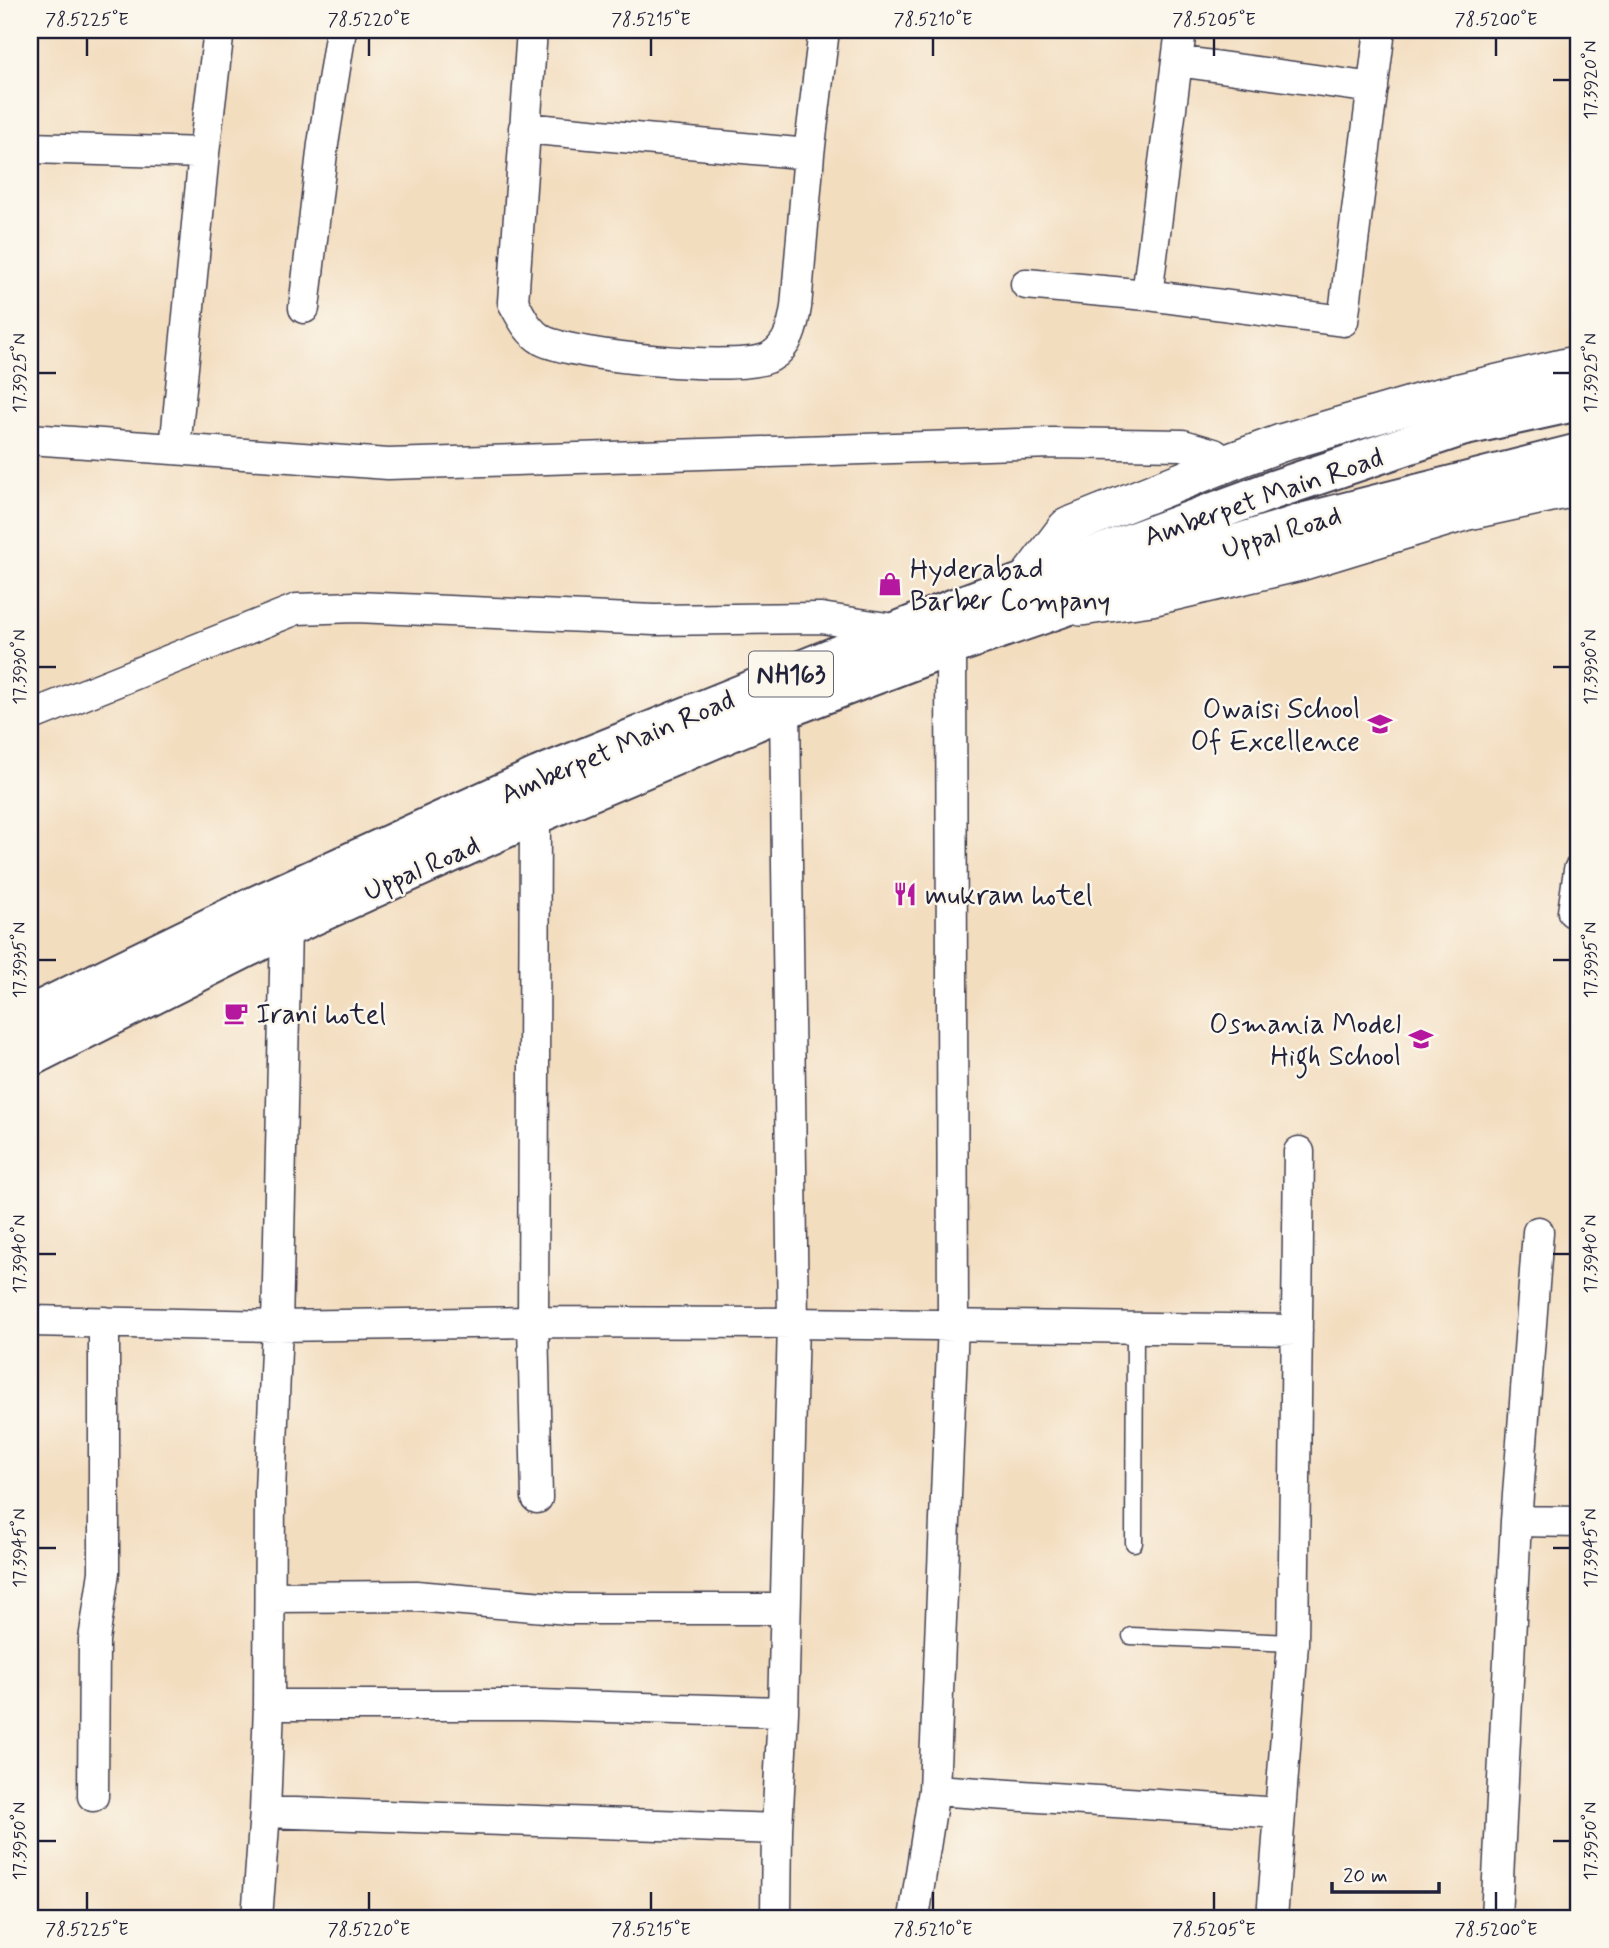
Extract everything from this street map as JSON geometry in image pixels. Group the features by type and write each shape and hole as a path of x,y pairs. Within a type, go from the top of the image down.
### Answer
{"highway":[{"name":"Amberpet Main Road","path":"30,1014 283,911 538,776 900,630 1273,490 1461,428 1579,401"},
{"name":"Uppal Road","path":"30,1057 283,911 535,815 785,709 1052,611 1148,572 1306,522 1579,453"}],"street":[{"path":"175,449 219,30"},
{"path":"303,308 323,144 341,30"},
{"path":"532,30 513,302 527,327 542,340 582,351 709,364 746,363 769,358 784,346 793,327 808,154 824,30"},
{"path":"1147,295 1181,30"},
{"path":"1026,284 1147,295 1343,321 1380,30"},
{"path":"1177,61 1373,88"},
{"path":"524,128 808,154"},
{"path":"30,148 204,153"},
{"path":"1026,581 1067,527 1227,463 1281,443 1435,398 1579,364"},
{"path":"30,439 388,464 1052,443 1183,445 1214,454 1227,463"},
{"path":"1052,611 1165,594 1300,562 1464,512 1579,487"},
{"path":"30,716 297,610 356,607 653,620 821,618 900,630"},
{"path":"914,1918 934,1790 953,1324 951,646"},
{"path":"776,1913 793,1323 785,709"},
{"path":"535,815 533,1322 537,1498"},
{"path":"1573,912 1579,870"},
{"path":"257,1918 269,1705 270,1491 277,1326 283,911"},
{"path":"1272,1918 1293,1643 1299,1152"},
{"path":"1496,1918 1516,1521 1538,1232"},
{"path":"30,1321 277,1326 533,1322 953,1324 1297,1330"},
{"path":"93,1796 94,1640 104,1572 104,1321"},
{"path":"1516,1521 1579,1522"},
{"path":"270,1597 416,1596 568,1609 785,1609"},
{"path":"269,1705 538,1705 783,1712"},
{"path":"934,1790 1280,1813"},
{"path":"265,1812 777,1829"}],"lane":[{"path":"1134,1543 1135,1328"},
{"path":"1131,1636 1293,1643"}],"place":[{"name":"Hyderabad Barber Company","path":"890,584"},
{"name":"Owaisi School Of Excellence","path":"1380,724"},
{"name":"mukram hotel","path":"905,894"},
{"name":"Irani hotel","path":"236,1013"},
{"name":"Osmania Model High School","path":"1421,1039"}]}
